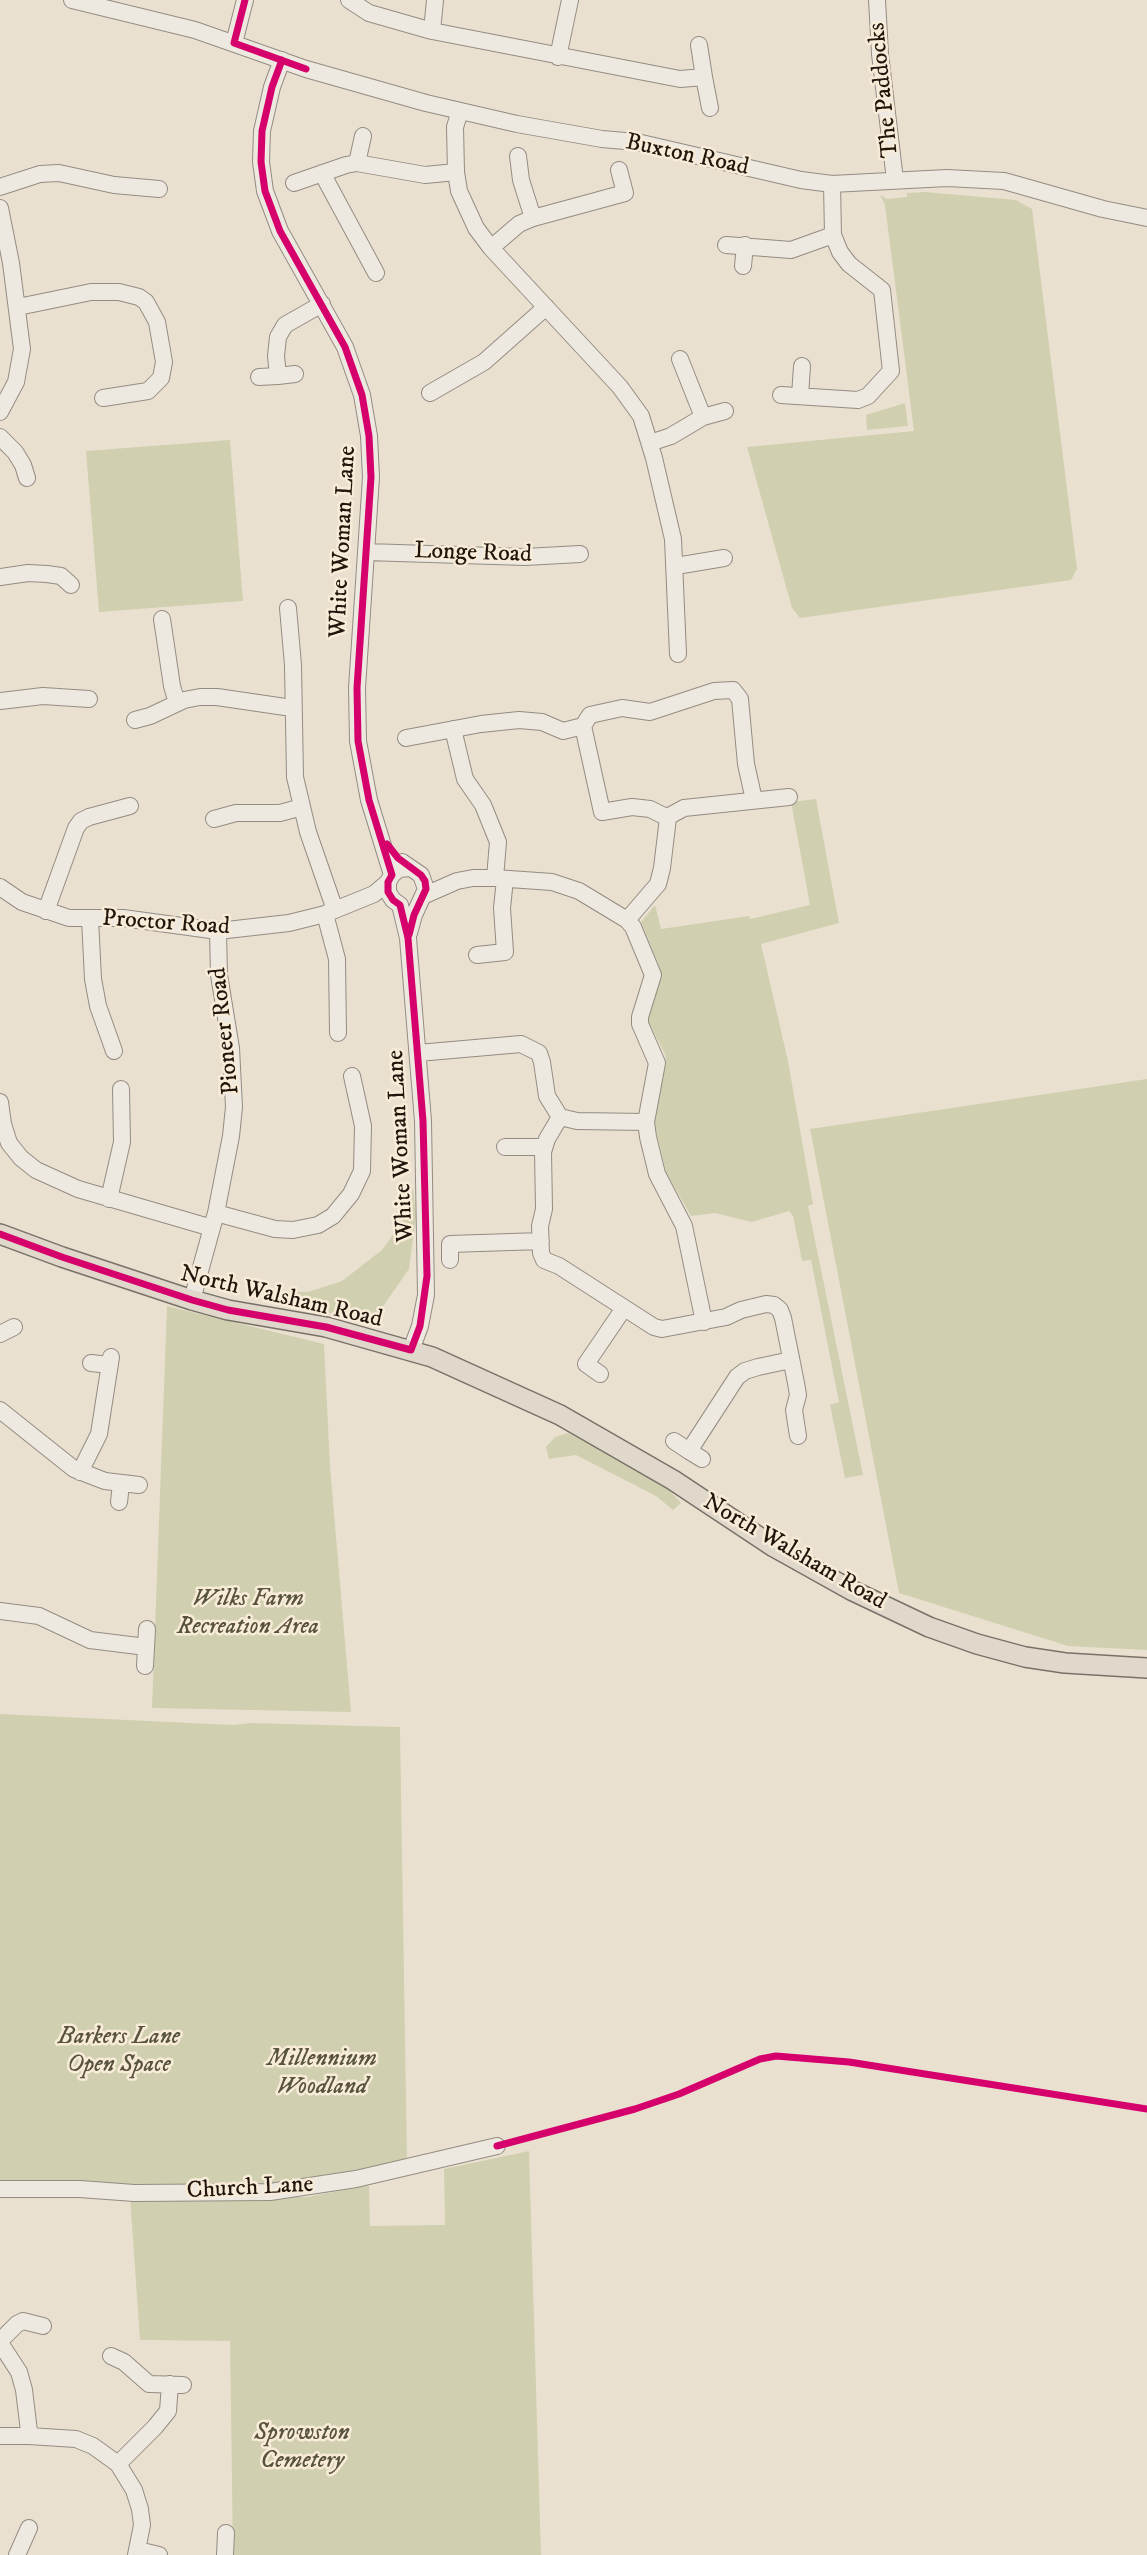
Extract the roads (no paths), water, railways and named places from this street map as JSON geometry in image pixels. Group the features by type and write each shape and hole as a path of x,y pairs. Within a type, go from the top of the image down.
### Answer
{"main road":[{"name":"North Walsham Road","path":"0,1225 62,1257"},
{"name":"North Walsham Road","path":"0,1234 192,1300 228,1310 326,1327 432,1357 560,1415 673,1480 774,1546 850,1590 929,1627 1025,1657 1065,1663 1147,1668"}],"street":[{"name":"Buxton Road","path":"72,0 195,30 282,60 460,111 579,135 637,142 763,173 832,184 973,178 1004,181 1103,209 1147,218"},
{"path":"234,43 245,0"},
{"path":"349,0 369,13 432,31 680,79 704,78"},
{"path":"432,31 435,0"},
{"path":"558,57 570,0"},
{"name":"The Paddocks","path":"877,0 880,54 895,180"},
{"path":"699,45 710,108"},
{"name":"White Woman Lane","path":"282,60 272,87 262,131 261,162 265,191 280,231 348,354 367,421 371,477 357,667 358,741 369,800 382,839 390,878 388,892 396,903 408,938 423,1121 427,1276 421,1326 411,1350"},
{"path":"460,111 456,127 456,172 459,191 476,228 491,248 634,404 641,416 668,509 676,566 673,648"},
{"path":"357,163 363,136"},
{"path":"513,162 533,218"},
{"path":"294,183 357,163 425,175 456,172"},
{"path":"491,248 519,224 533,218 627,200 619,170"},
{"path":"0,187 40,174 59,173 129,180 159,189"},
{"path":"322,173 376,273"},
{"path":"780,396 859,400 868,397 891,371 882,290 849,264 833,235 832,184"},
{"path":"0,208 18,307 22,349 20,367 9,398 0,412"},
{"path":"726,245 791,250 833,235"},
{"path":"743,266 745,245"},
{"path":"18,307 91,292 119,292 139,297 146,302 157,322 164,371 148,391 109,402"},
{"path":"278,376 278,337 285,325 322,303"},
{"path":"436,384 484,362 546,307"},
{"path":"680,359 703,417"},
{"path":"800,396 802,366"},
{"path":"259,377 295,374"},
{"path":"650,443 671,436 703,417 725,411"},
{"path":"0,437 9,457 23,465 27,478"},
{"name":"Longe Road","path":"366,552 525,557 580,554"},
{"path":"676,566 724,558"},
{"path":"0,577 28,573 63,584"},
{"path":"288,608 283,630 293,665 295,777 323,880 336,910 342,1022"},
{"path":"162,619 171,635 172,687 177,703"},
{"path":"406,738 519,720 542,722 563,731 583,726 590,715 596,713 622,708 650,712 714,691 733,690 740,699 746,764 754,800"},
{"path":"0,701 79,692"},
{"path":"146,722 177,703 200,697 292,708"},
{"path":"583,726 602,813 632,807 650,809 668,818"},
{"path":"453,729 465,779 483,805 498,842 502,908 512,952 477,955"},
{"path":"668,818 684,808 789,797"},
{"path":"214,819 236,813 280,813 302,807"},
{"path":"46,911 76,828 77,818 120,813"},
{"path":"627,919 658,884 668,818"},
{"name":"White Woman Lane","path":"382,839 398,858 416,871 426,889 408,938"},
{"path":"390,878 399,869 457,881 500,878 564,885 627,919 633,927 653,975 640,1017 640,1024 657,1063 646,1122 657,1174 684,1226 704,1322"},
{"name":"Proctor Road","path":"336,910 374,894 390,878"},
{"path":"396,903 410,906 457,881"},
{"name":"Proctor Road","path":"2,892 69,918 133,919 218,931 278,925 381,900 396,903"},
{"name":"Proctor Road","path":"90,919 93,979 106,1043"},
{"name":"Pioneer Road","path":"192,1300 214,1221 231,1136 232,1054 219,975 218,931"},
{"path":"418,1053 532,1043 542,1062 547,1096 560,1116 577,1121 646,1122"},
{"path":"0,1102 9,1143 21,1158 36,1170 59,1182 109,1199 214,1221 293,1230 318,1225 333,1216 351,1194 362,1171 363,1126 358,1084"},
{"path":"109,1199 122,1142 117,1097"},
{"path":"560,1116 544,1147 544,1209 540,1226 544,1259 565,1269 624,1308 662,1329 726,1317 766,1304 774,1305 783,1318 798,1395 792,1426"},
{"path":"505,1147 544,1147"},
{"path":"450,1244 541,1241"},
{"path":"600,1374 579,1360 624,1308"},
{"path":"674,1441 696,1455 737,1377 758,1367 791,1360"},
{"path":"80,1472 99,1434 110,1361 91,1363"},
{"path":"0,1410 64,1463 91,1478 139,1485"},
{"path":"119,1502 121,1484"},
{"path":"0,1611 39,1616 90,1640 146,1647"},
{"path":"145,1666 147,1629"},
{"name":"Church Lane","path":"0,2189 80,2189 134,2193 270,2192 356,2179 497,2147"},
{"path":"29,2436 28,2411 19,2372 0,2342 23,2321 43,2326"},
{"path":"111,2356 124,2362 149,2384 177,2384 167,2411 155,2427 118,2463"},
{"path":"0,2436 76,2439 93,2446 118,2463 134,2490 140,2508 142,2525 137,2552 159,2555"},
{"path":"17,2555 29,2528"},
{"path":"225,2555 226,2533"}],"park label":[{"name":"Wilks Farm Recreation Area","path":"248,1614"},
{"name":"Barkers Lane Open Space","path":"119,2052"},
{"name":"Millennium Woodland","path":"322,2074"},
{"name":"Sprowston Cemetery","path":"302,2448"}]}
